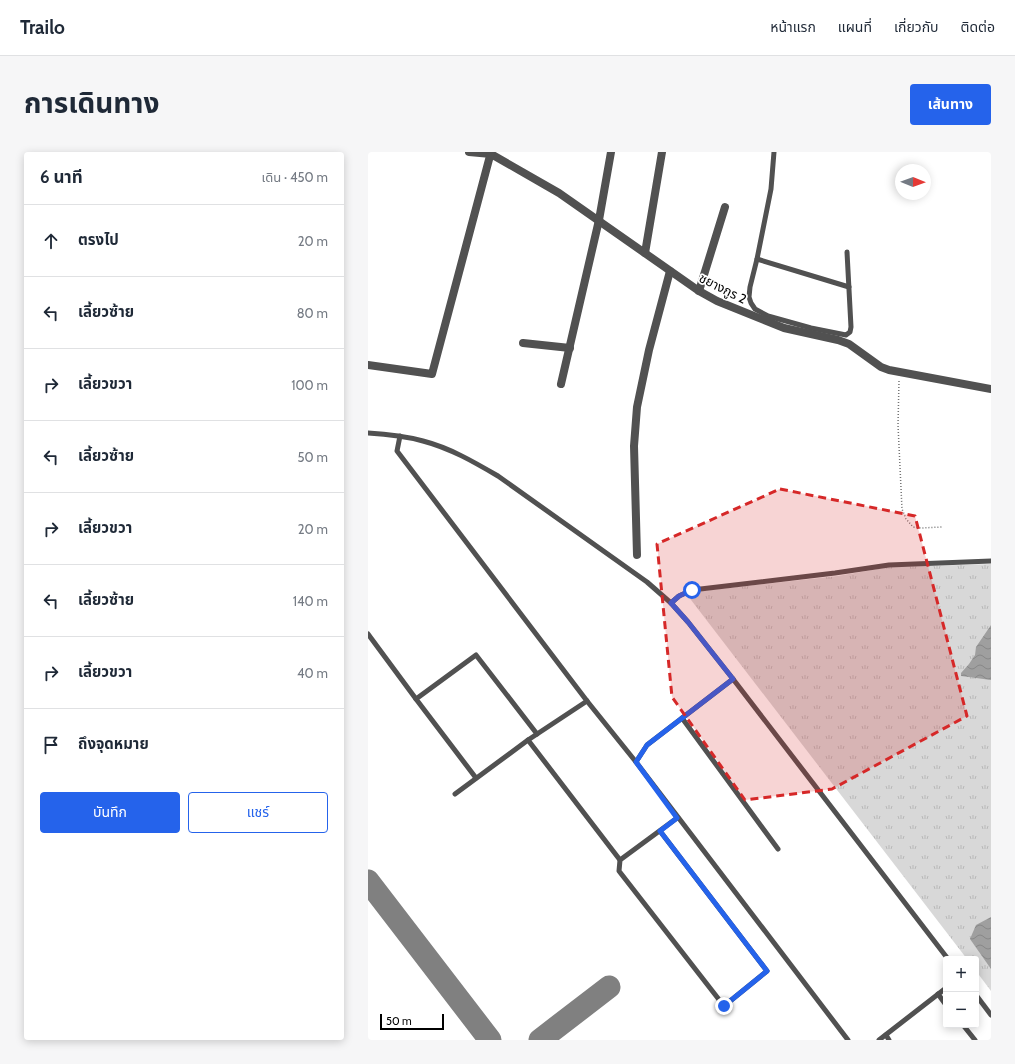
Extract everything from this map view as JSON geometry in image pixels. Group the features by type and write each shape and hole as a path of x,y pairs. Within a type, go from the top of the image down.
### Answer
{"street":[{"name":"ชยางกูร 2","path":"469,152 491,153 559,193 699,291 717,301 784,328 838,340 849,344 881,367 899,373 991,389"},
{"path":"561,384 599,220 611,152"},
{"path":"645,253 662,152"},
{"path":"368,365 432,374 491,153"},
{"path":"699,291 725,207"},
{"path":"637,555 634,446 636,407 648,350 670,271"},
{"path":"523,343 570,348"}],"lane":[{"path":"774,152 771,189 750,287 749,297 755,309 768,316 812,328 846,335 850,332 851,327 848,252"},
{"path":"757,259 849,287"},
{"path":"368,433 400,436 423,441 473,461 498,476 647,582 671,603 733,679 946,956"},
{"path":"400,436 397,451 848,1040"},
{"path":"671,603 679,596 692,590 889,565 991,561"},
{"path":"368,634 416,700 476,778"},
{"path":"416,700 476,655 537,734"},
{"path":"636,762 647,745 733,679"},
{"path":"455,794 528,740 587,701"},
{"path":"682,718 778,849"},
{"path":"528,740 620,860 619,871 724,1006 767,971 660,831"},
{"path":"620,860 677,818"},
{"path":"879,1040 943,990"},
{"path":"938,994 943,1001"},
{"path":"979,999 991,1015"},
{"path":"965,1028 975,1040"},
{"path":"886,1035 890,1040"}],"path":[{"path":"899,373 898,425 902,509 906,519 913,527 942,527"}],"highlighted area":[{"path":"780,489 915,516 967,716 832,789 745,800 672,697 657,544"}],"green space":[{"path":"991,564 991,991 979,975 979,956 965,956 688,596 693,592 837,576 890,567"}],"water":[{"path":"991,625 991,680 961,676 961,673 975,655 976,647"},
{"path":"991,917 991,969 970,939 976,925"}],"taxiway":[{"path":"368,881 490,1040"},
{"path":"540,1040 609,987"}],"route":[{"path":"692,590 679,596 671,603 733,679 647,745 636,762 677,818 660,831 767,971 724,1006"}]}
